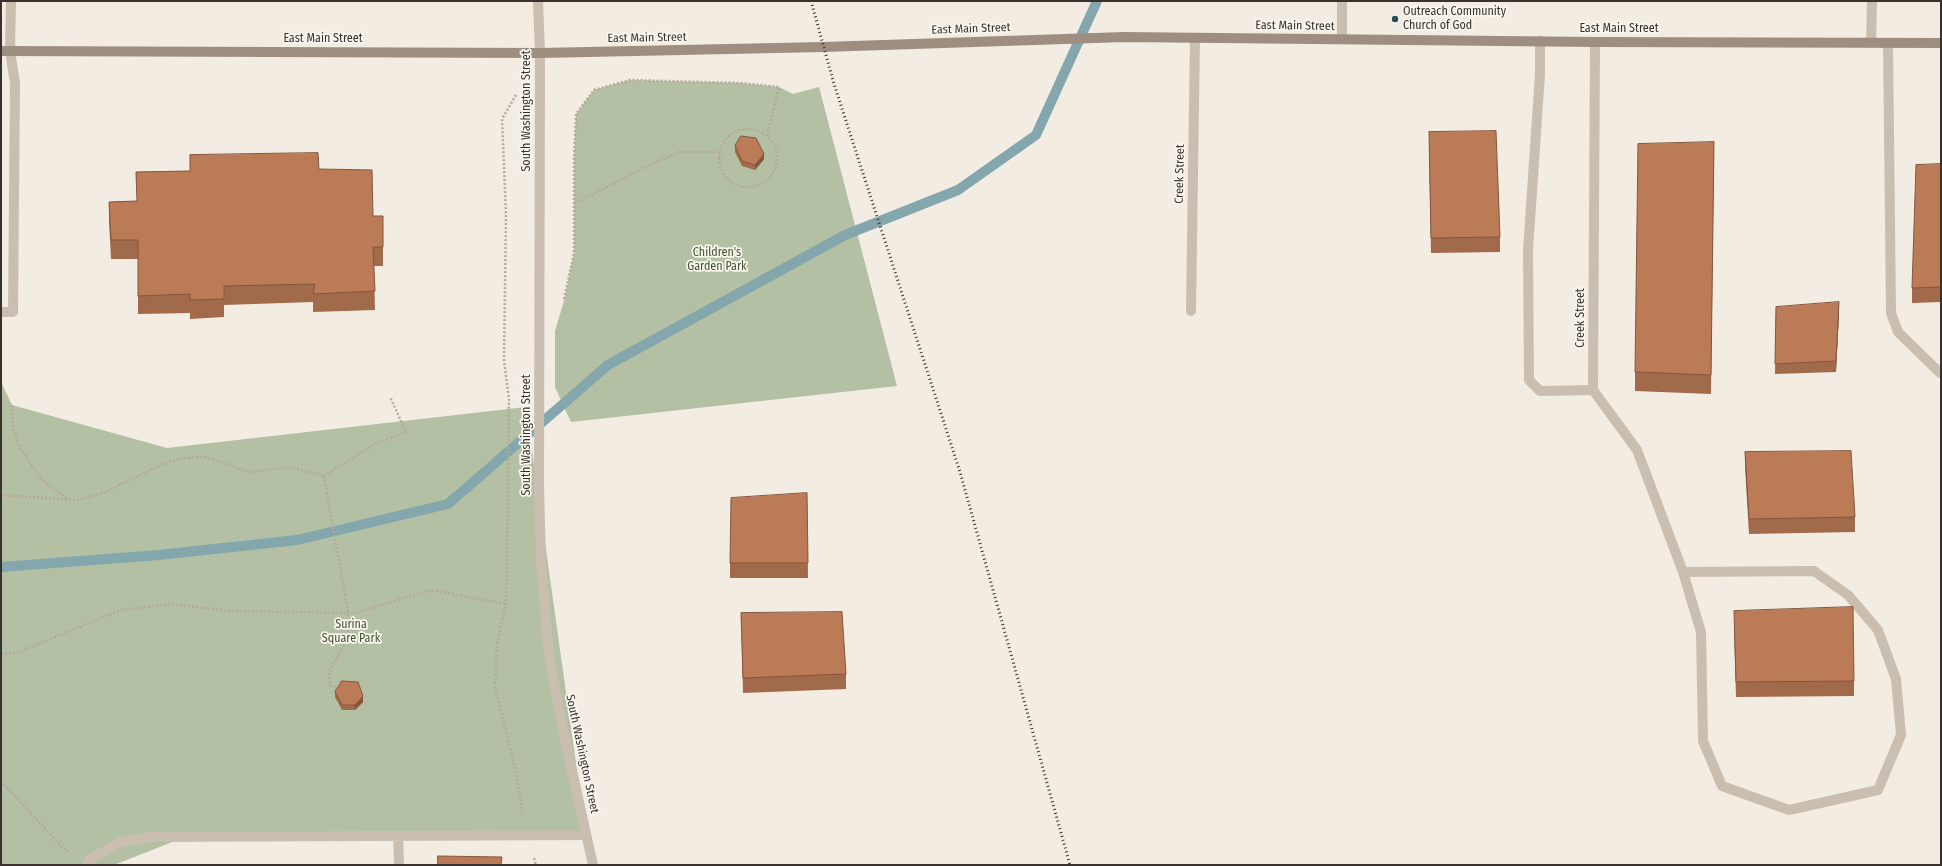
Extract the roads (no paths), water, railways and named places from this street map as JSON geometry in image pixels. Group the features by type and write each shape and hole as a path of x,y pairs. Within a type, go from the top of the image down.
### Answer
{"main road":[{"name":"East Main Street","path":"6,51 540,54 1104,38 1941,43"}],"street":[{"path":"1,312 13,312 15,83 6,51 11,1"},
{"name":"South Washington Street","path":"538,1 540,54 539,451 541,560 549,656 592,865"},
{"path":"1342,1 1342,39"},
{"path":"1871,43 1872,1"},
{"name":"Creek Street","path":"1191,312 1195,38"},
{"path":"1540,41 1540,74 1528,250 1528,380 1540,391 1593,390 1637,450 1683,572 1701,632 1703,741 1722,786 1789,810 1878,790 1901,734 1896,679 1878,630 1848,595 1814,571 1683,572"},
{"name":"Creek Street","path":"1593,390 1595,42"},
{"path":"1888,43 1891,313 1898,332 1940,373"},
{"path":"398,836 399,865"},
{"path":"88,862 120,842 153,837 586,836"}],"waterway":[{"path":"1,567 159,555 297,540 448,504 608,365 845,235 958,190 1036,135 1097,1"}],"railway":[{"path":"811,1 834,84 960,472 1070,865"}],"place":[{"name":"Outreach Community Church of God","path":"1395,19"}],"park label":[{"name":"Children's Garden Park","path":"717,260"},
{"name":"Surina Square Park","path":"351,632"}]}
